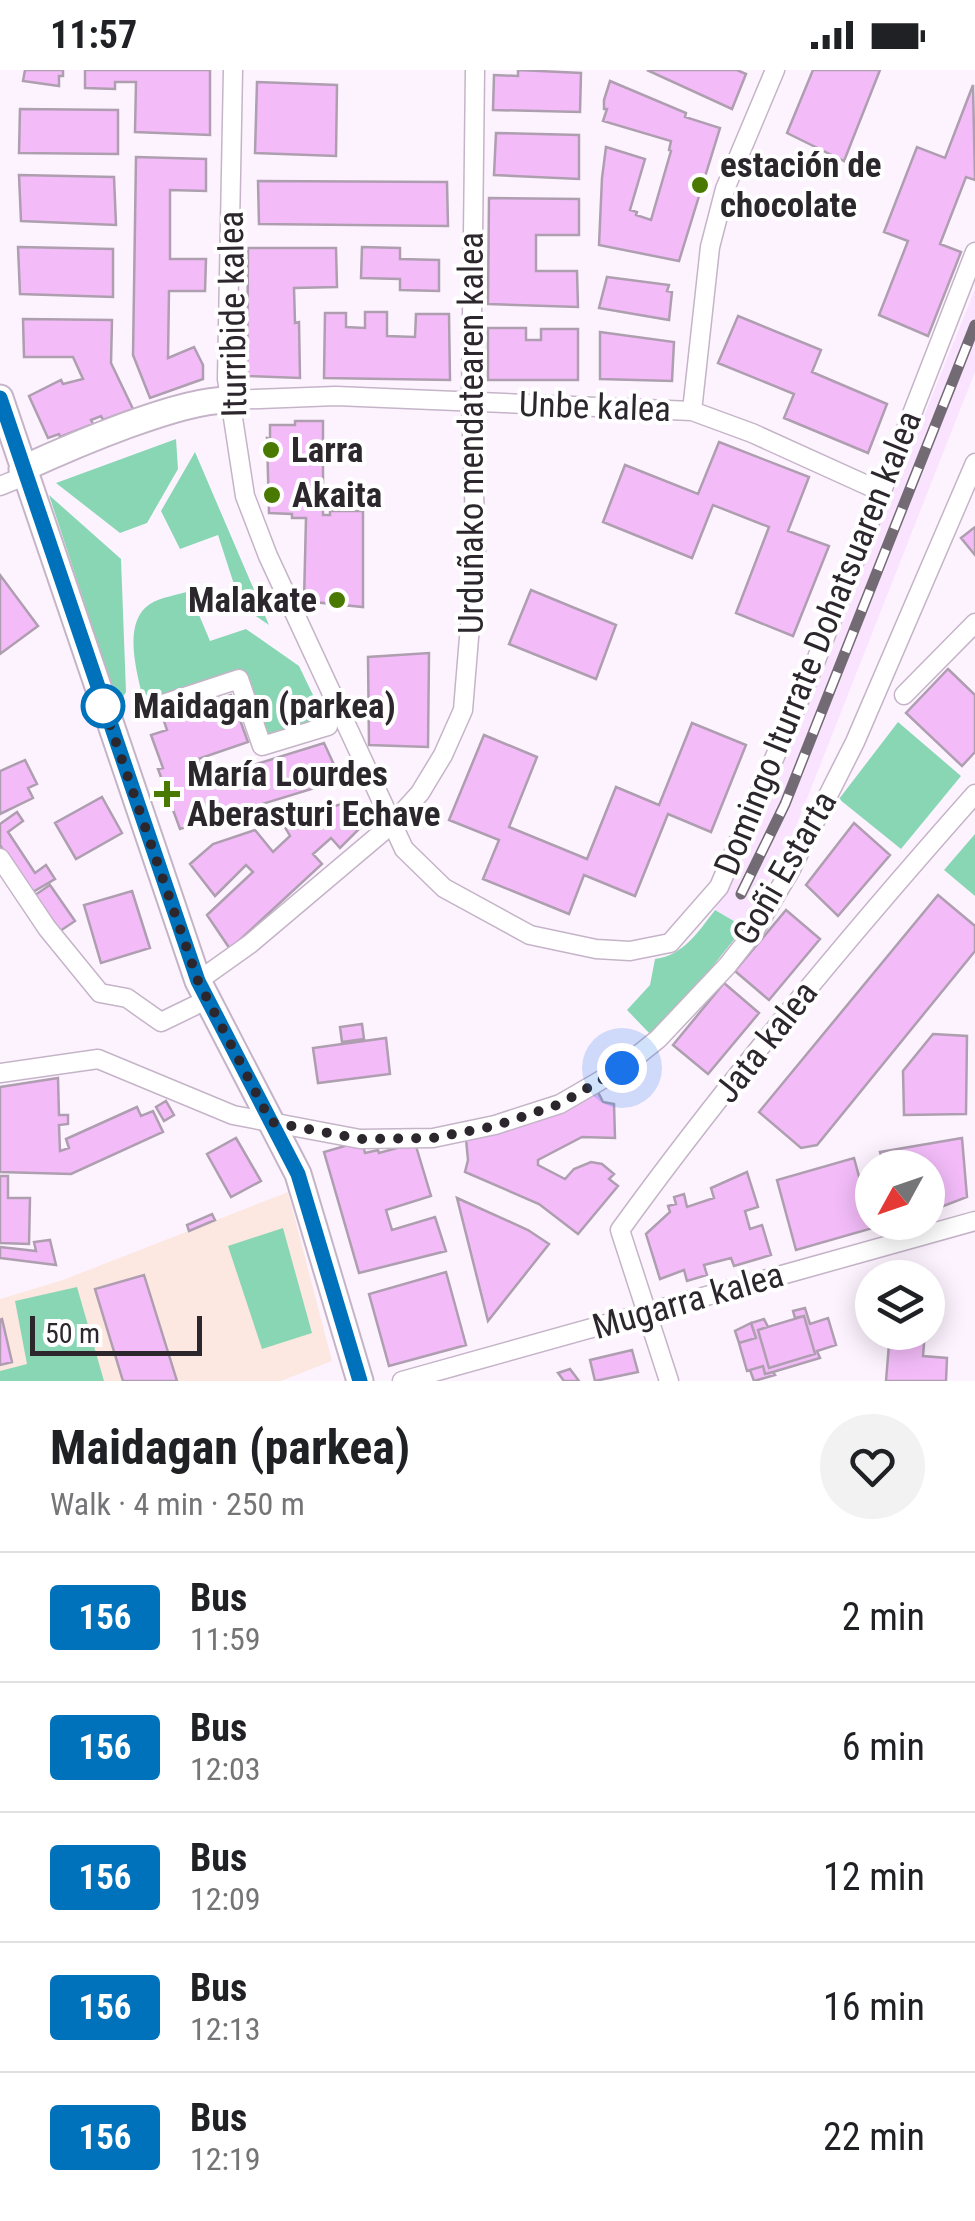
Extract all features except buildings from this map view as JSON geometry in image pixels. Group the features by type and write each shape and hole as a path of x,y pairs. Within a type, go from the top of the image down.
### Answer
{"street":[{"name":"Iturribide kalea","path":"233,70 227,379 244,496 392,824"},
{"name":"Urduñako mendatearen kalea","path":"196,994 392,824 420,793 463,710 476,553 471,402 475,70"},
{"path":"692,410 710,247 725,189 775,70"},
{"name":"Domingo Iturrate Dohatsuaren kalea","path":"392,824 404,850 444,888 530,935 596,949 630,951 670,943 719,888 813,668 975,252"},
{"name":"Unbe kalea","path":"230,400 336,396 692,410 882,492"},
{"path":"0,398 196,994 298,1174 360,1381"},
{"path":"0,486 24,472 182,408 212,399 230,400"},
{"name":"Goñi Estarta","path":"0,1073 98,1059 234,1115 360,1139 433,1138 495,1126 560,1104 622,1068 658,1040 753,934 790,871 855,742 975,463"},
{"path":"904,694 975,623"},
{"path":"156,706 239,679 262,746 328,726"},
{"name":"Jata kalea","path":"645,1312 620,1230 860,924 975,794"},
{"path":"0,858 47,928 100,993 128,998 161,1022 196,994"},
{"name":"Mugarra kalea","path":"402,1381 975,1221"},
{"path":"645,1312 670,1381"}],"shaded area":[{"path":"975,289 975,372 795,829 744,927 715,910 751,841 800,725"},
{"path":"288,1192 332,1361 281,1381 0,1381 0,1299 63,1280"}],"green space":[{"path":"176,439 178,469 147,523 120,533 56,483"},
{"path":"195,452 269,625 241,606 218,535 180,549 161,511"},
{"path":"49,495 121,559 126,692 118,705"},
{"path":"189,591 210,641 246,629 299,666 328,726 262,746 239,679 146,711 136,670 135,625 150,604"},
{"path":"898,722 961,776 901,849 839,799"},
{"path":"975,834 975,896 944,870"},
{"path":"715,910 744,927 689,996 651,1035 627,1010 650,985 655,959 682,948"},
{"path":"283,1228 312,1333 262,1349 228,1246"},
{"path":"77,1287 104,1381 0,1381 0,1371 27,1364 15,1301"}],"railway":[{"path":"741,894 785,804 975,325"}],"bus line":[{"name":"156","path":"0,398 198,981 298,1174 360,1381"}],"place":[{"name":"estación de chocolate","path":"700,185"},
{"name":"Larra","path":"271,450"},
{"name":"Akaita","path":"272,495"},
{"name":"Malakate","path":"337,600"},
{"name":"Maidagan (parkea)","path":"103,706"},
{"name":"María Lourdes Aberasturi Echave","path":"167,794"}],"route":[{"path":"103,706 98,690 198,981 271,1122 360,1139 433,1138 495,1126 560,1104 622,1068"}]}
